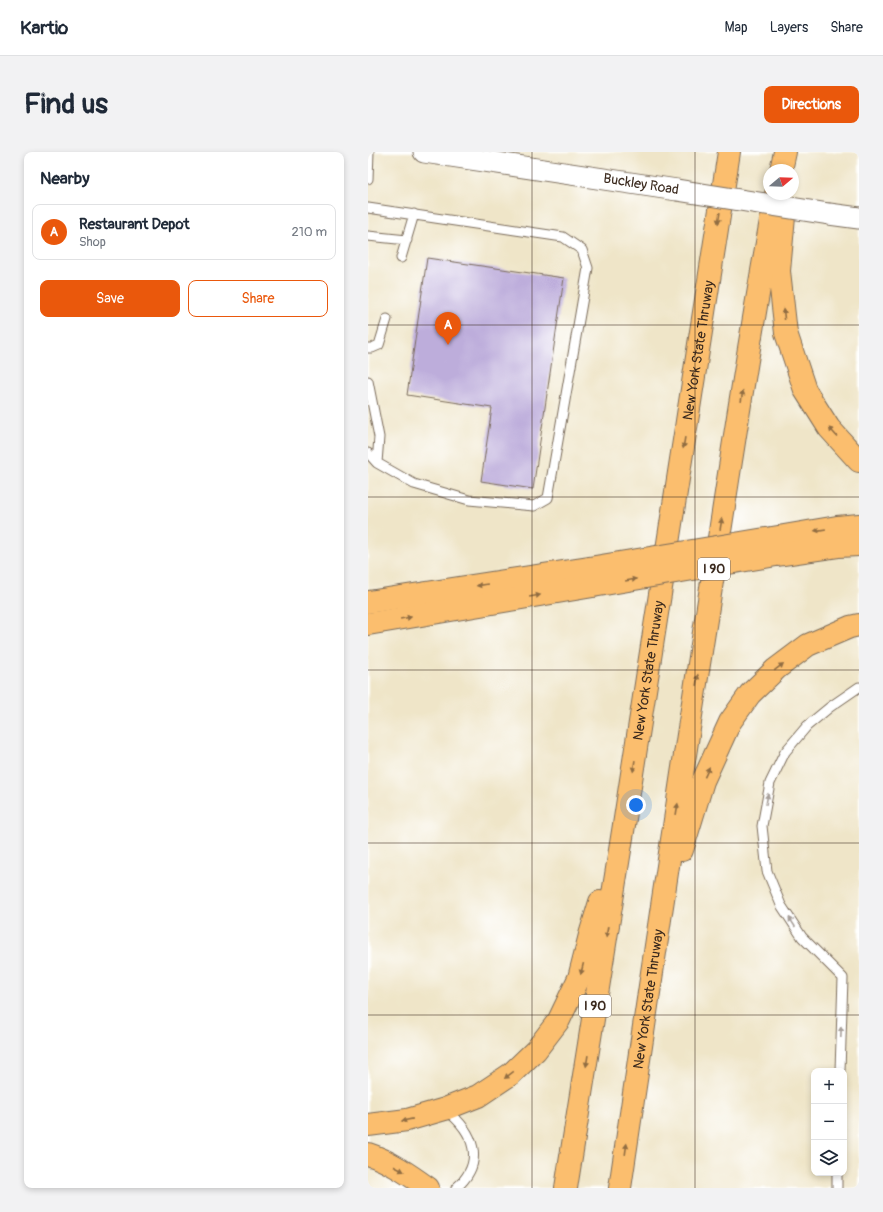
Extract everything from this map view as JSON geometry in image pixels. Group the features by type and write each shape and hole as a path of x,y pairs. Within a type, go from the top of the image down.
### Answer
{"highway":[{"name":"New York State Thruway","path":"566,1188 729,152"},
{"path":"782,164 785,152"},
{"path":"789,164 790,152"},
{"name":"New York State Thruway","path":"620,1188 656,944 763,264 775,200"},
{"path":"785,200 779,271 786,333 805,390 829,428 859,461"},
{"path":"368,624 591,577 774,547 859,525"},
{"path":"774,547 838,546 859,544"},
{"path":"368,602 591,577"},
{"path":"656,944 703,781 730,722 750,694 776,668 808,645 850,627 859,626"},
{"path":"368,1125 407,1120 445,1109 478,1096 511,1074 536,1050 559,1020 580,978 590,935 624,825"},
{"path":"368,1154 408,1173 428,1188"}],"street":[{"name":"Buckley Road","path":"424,152 489,157 677,190 859,218"}],"lane":[{"path":"368,179 369,152"},
{"path":"368,208 563,237 582,250 588,268 548,498 534,506 469,500 414,484 377,464 368,453"},
{"path":"401,258 414,214"},
{"path":"368,236 407,240"},
{"path":"368,348 379,345 387,319"},
{"path":"368,381 378,437 377,464"},
{"path":"840,1068 843,978 802,937 781,905 767,871 762,826 770,783 785,752 807,726 830,707 859,687"},
{"path":"445,1109 465,1128 472,1142 474,1152 470,1173 456,1188"},
{"path":"837,1176 837,1188"}],"building":[{"path":"427,258 564,278 533,489 481,481 492,408 407,395"}],"place":[{"name":"Restaurant Depot","path":"448,345"}]}
